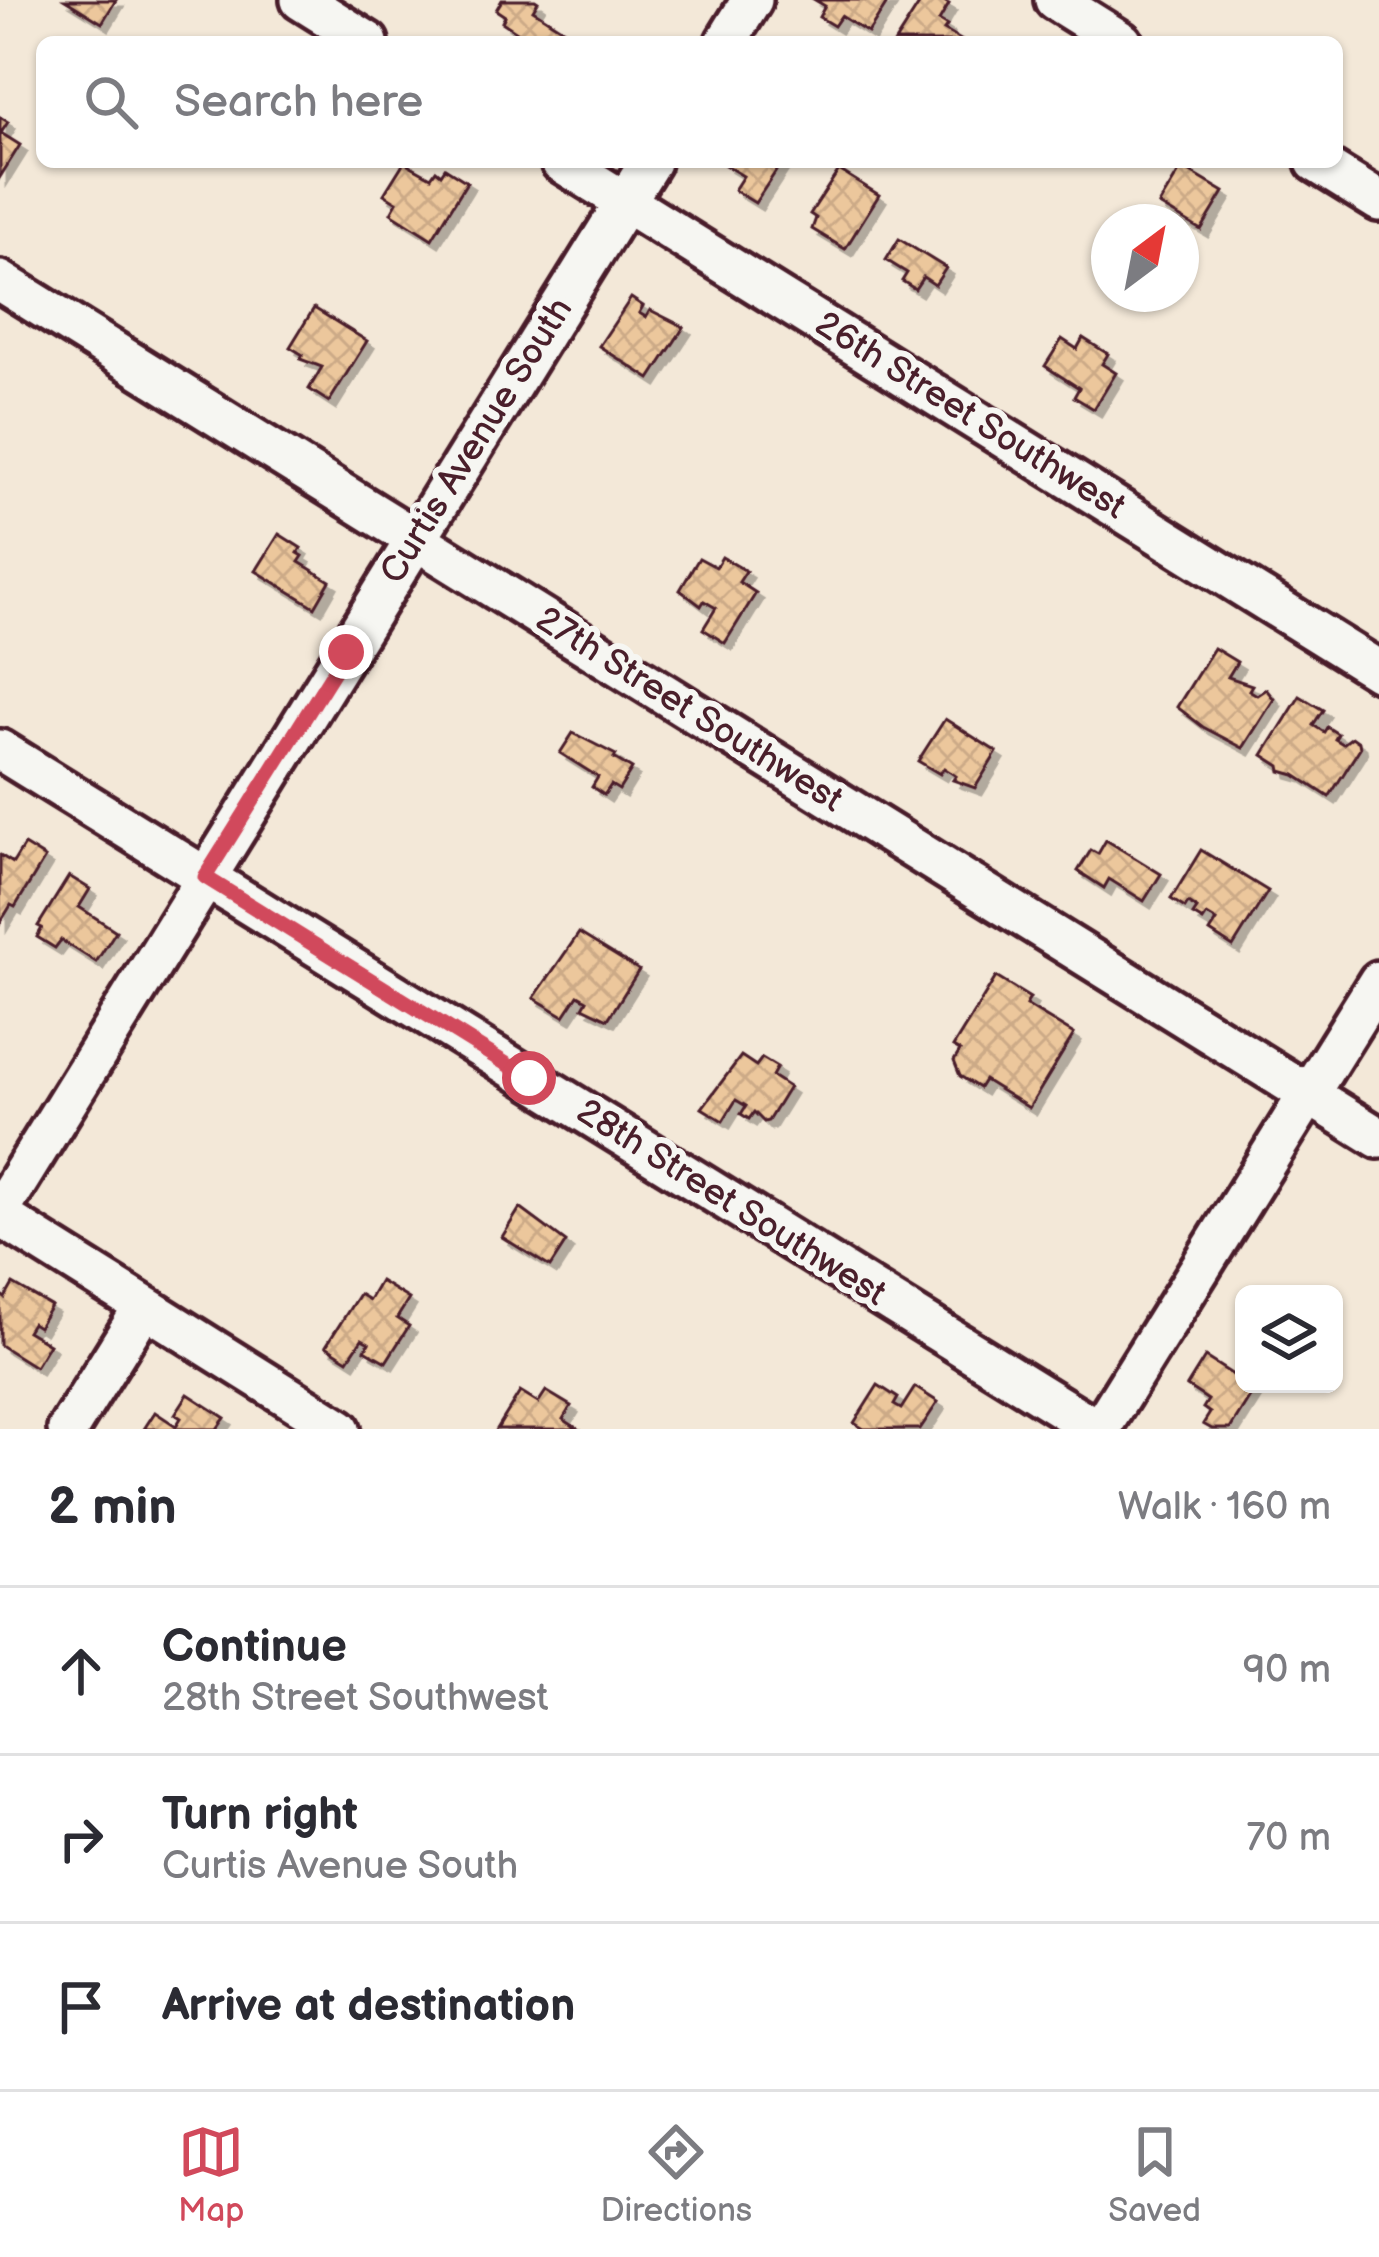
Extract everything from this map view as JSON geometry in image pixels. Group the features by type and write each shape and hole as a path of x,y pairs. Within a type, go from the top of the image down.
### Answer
{"street":[{"path":"301,0 358,36"},
{"path":"730,36 752,0"},
{"path":"1055,0 1112,36"},
{"name":"26th Street Southwest","path":"571,168 1379,671"},
{"name":"Curtis Avenue South","path":"0,1213 646,168"},
{"path":"1326,168 1379,201"},
{"name":"27th Street Southwest","path":"0,281 1379,1138"},
{"name":"28th Street Southwest","path":"0,750 1098,1429"},
{"path":"1098,1429 1379,981"},
{"path":"0,1213 340,1429"},
{"path":"68,1429 144,1307"}],"building":[{"path":"65,0 116,0 102,23"},
{"path":"502,0 535,0 533,10 564,30 560,36 523,36 502,22 505,16 496,10"},
{"path":"815,0 889,0 868,33 841,16 834,26 819,17 825,6"},
{"path":"922,0 949,4 939,21 954,36 899,36"},
{"path":"0,117 8,122 1,133 20,145 0,177"},
{"path":"400,168 415,168 431,177 445,168 467,182 432,239 391,213 397,202 384,194"},
{"path":"730,168 778,168 755,203 734,190 743,176"},
{"path":"1181,168 1224,192 1201,230 1199,204 1160,204"},
{"path":"839,170 879,195 845,249 812,229 816,218 810,214"},
{"path":"899,239 946,268 935,285 923,277 915,289 902,281 907,273 886,260"},
{"path":"631,298 643,306 639,313 646,317 650,310 684,327 650,379 599,346"},
{"path":"314,308 367,341 329,402 309,389 322,367 300,359 303,355 290,347"},
{"path":"1083,338 1108,354 1102,364 1116,373 1094,409 1074,397 1079,388 1045,366 1062,339 1077,349"},
{"path":"279,534 301,548 299,562 330,581 315,607 256,571"},
{"path":"722,557 746,571 739,582 756,593 725,643 703,629 716,608 704,601 701,606 680,590 699,558 716,567"},
{"path":"1214,648 1237,662 1228,677 1252,685 1249,690 1257,695 1266,689 1274,699 1243,748 1177,707"},
{"path":"1300,696 1323,710 1313,725 1324,732 1327,727 1343,744 1352,737 1359,742 1360,748 1329,797 1281,771 1263,755"},
{"path":"945,719 997,752 975,788 953,780 956,776 944,768 940,774 918,761"},
{"path":"573,733 616,755 632,769 619,790 611,785 604,795 592,787 598,777 560,753"},
{"path":"1106,840 1161,874 1144,901 1109,879 1104,888 1078,871 1091,850 1098,854"},
{"path":"24,845 45,858 0,923 0,855 13,863"},
{"path":"1201,850 1268,891 1233,947 1210,932 1217,921 1207,915 1203,921 1193,915 1197,909 1171,899"},
{"path":"69,876 90,889 79,907 116,931 96,962 61,940 55,948 37,937 42,928 38,926"},
{"path":"579,933 639,970 608,1019 583,1007 587,1000 578,995 564,1016 534,998"},
{"path":"996,977 1030,998 1026,1005 1074,1034 1029,1108 984,1080 979,1088 960,1076 954,1061 960,1051 953,1047"},
{"path":"741,1056 756,1066 762,1058 777,1067 772,1076 789,1087 768,1121 754,1112 749,1119 741,1114 746,1106 736,1100 723,1121 702,1108"},
{"path":"520,1208 566,1242 550,1267 502,1237"},
{"path":"380,1281 409,1299 397,1318 409,1326 386,1362 365,1350 369,1343 362,1339 348,1360 326,1346 359,1294 369,1300"},
{"path":"13,1284 51,1306 38,1327 32,1323 27,1331 49,1344 35,1367 0,1345 0,1294 5,1298"},
{"path":"1205,1357 1235,1376 1235,1393 1252,1393 1230,1429 1212,1429 1203,1424 1210,1413 1203,1408 1208,1400 1187,1386"},
{"path":"878,1385 898,1398 894,1405 901,1409 915,1387 938,1402 920,1429 864,1429 854,1423"},
{"path":"546,1391 571,1406 563,1419 578,1429 497,1429 520,1392 538,1403"},
{"path":"188,1394 225,1418 217,1429 144,1429 155,1412 176,1426 181,1418 175,1414"}],"route":[{"path":"346,652 205,877 529,1078"}]}
